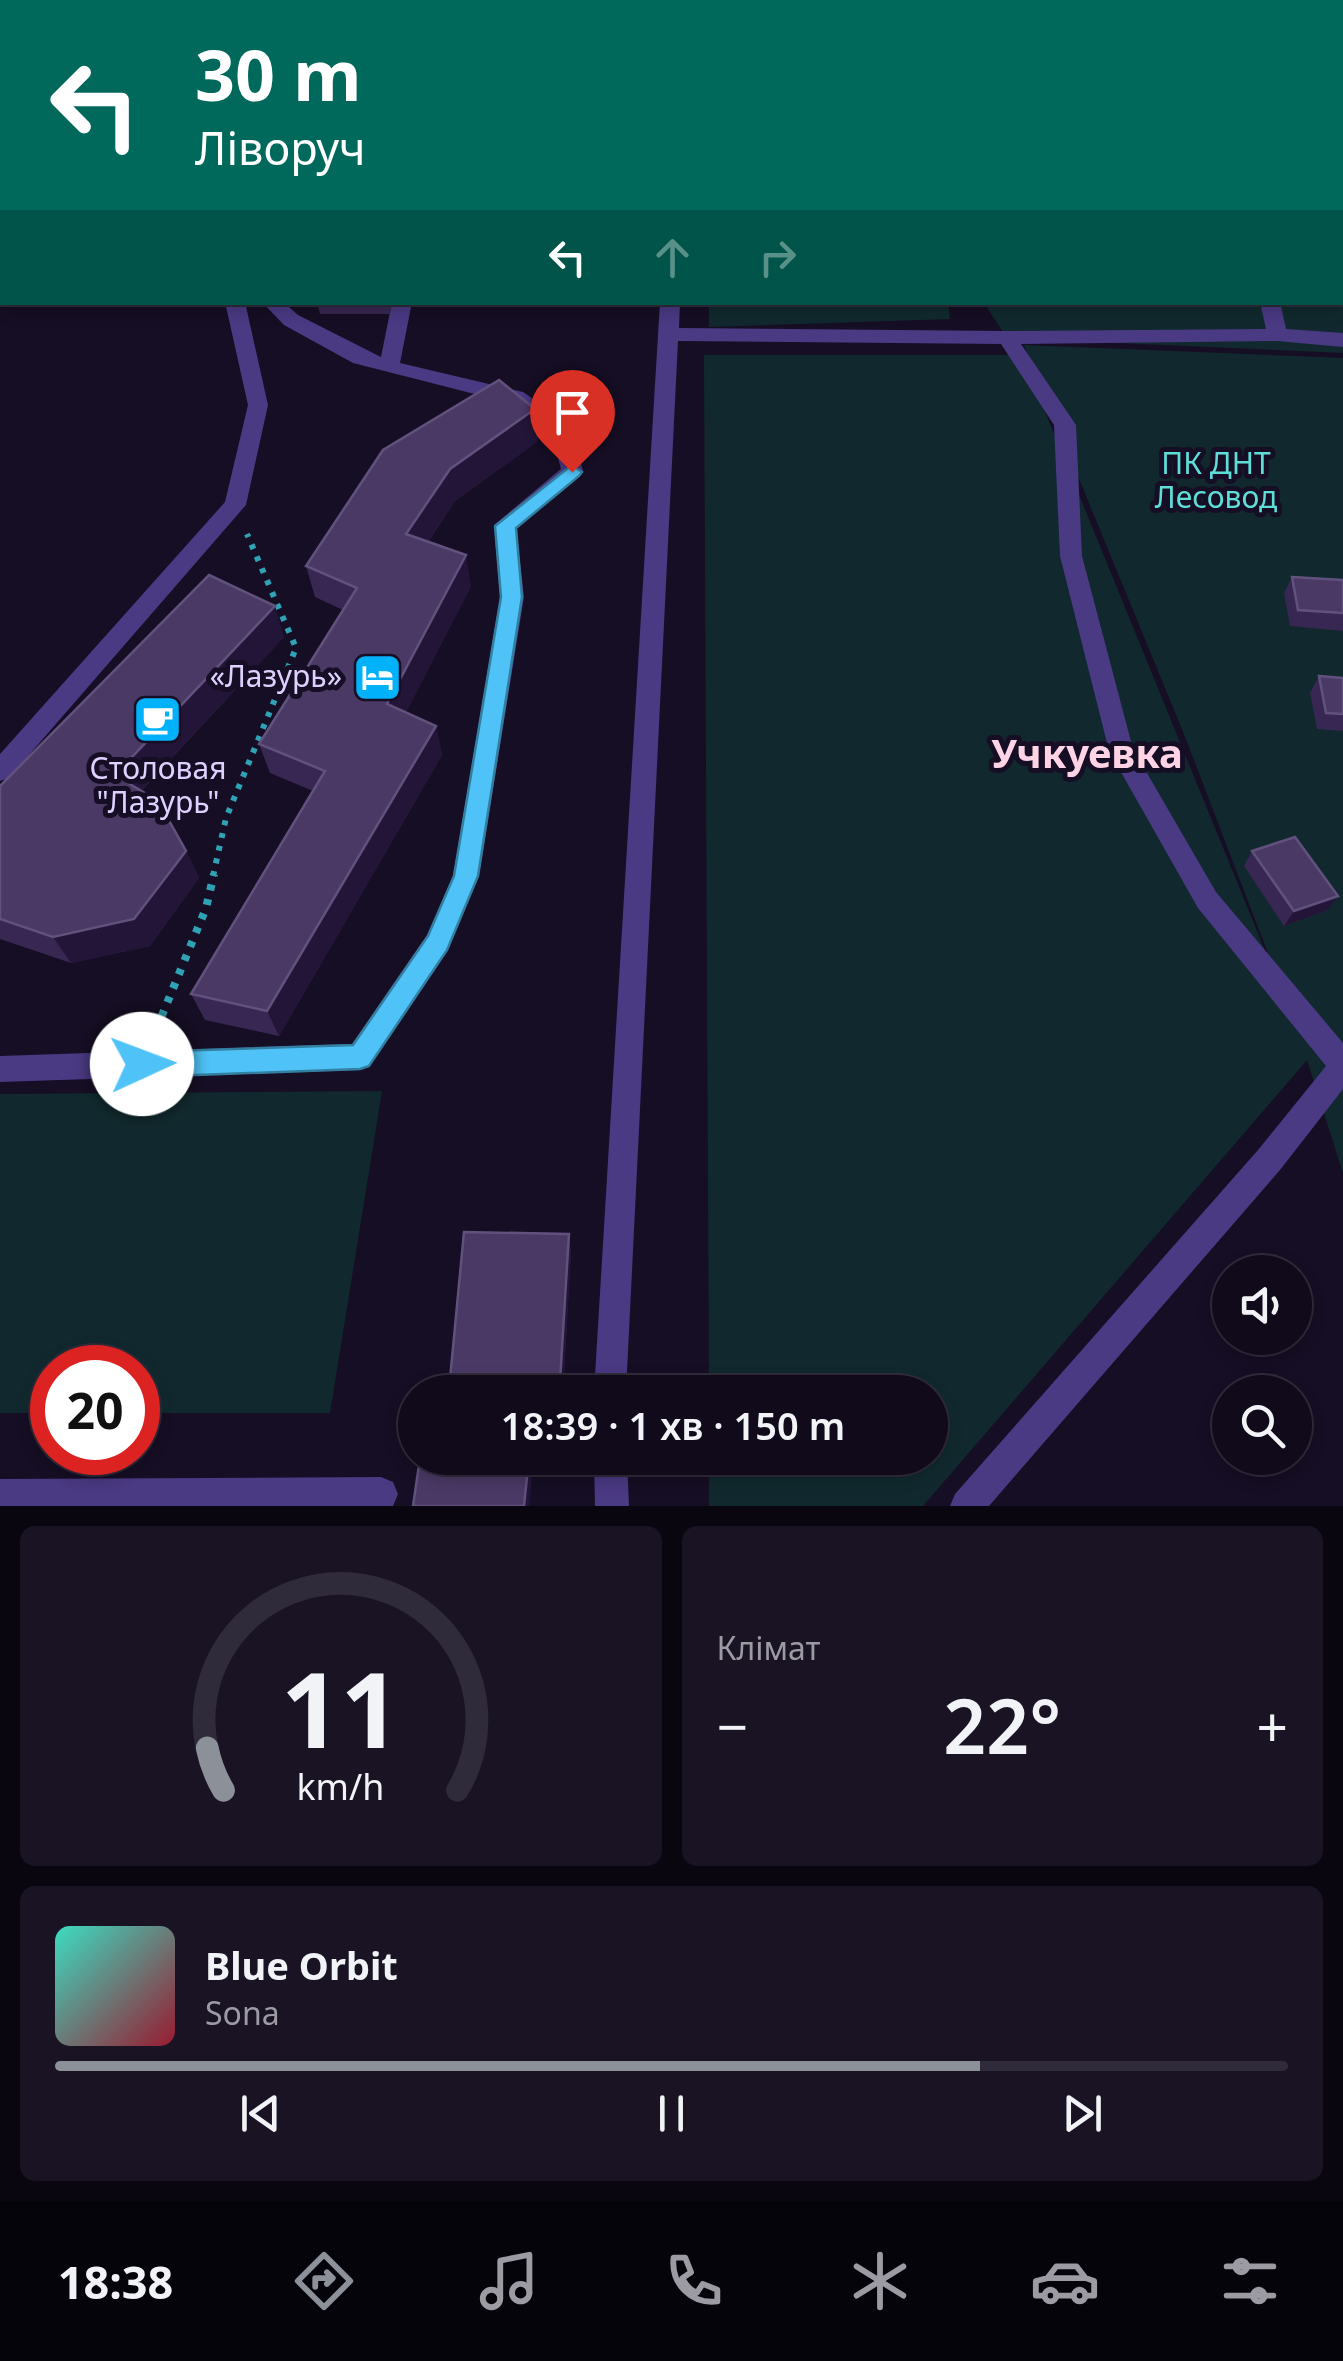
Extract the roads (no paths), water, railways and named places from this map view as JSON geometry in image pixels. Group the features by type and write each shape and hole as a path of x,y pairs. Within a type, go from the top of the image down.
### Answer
{"lane":[{"path":"0,772 234,506 258,405 235,305"},
{"path":"0,1069 360,1057 438,942 466,876 512,597 506,526 572,472 560,425 516,397 360,358 291,320 274,305"},
{"path":"389,366 401,305"},
{"path":"611,1375 670,305"},
{"path":"1271,305 1277,335"},
{"path":"669,334 1006,338 1277,335 1343,340"},
{"path":"967,1506 1269,1160 1343,1066 1206,900 1120,750 1070,556 1065,425 1006,338"},
{"path":"611,1475 612,1506"},
{"path":"0,1496 381,1494"}],"place":[{"name":"«Лазурь»","path":"377,677"},
{"name":"Столовая \"Лазурь\"","path":"158,720"}],"district":[{"name":"Учкуевка","path":"1087,754"}],"park label":[{"name":"ПК ДНТ Лесовод","path":"1216,481"}]}
